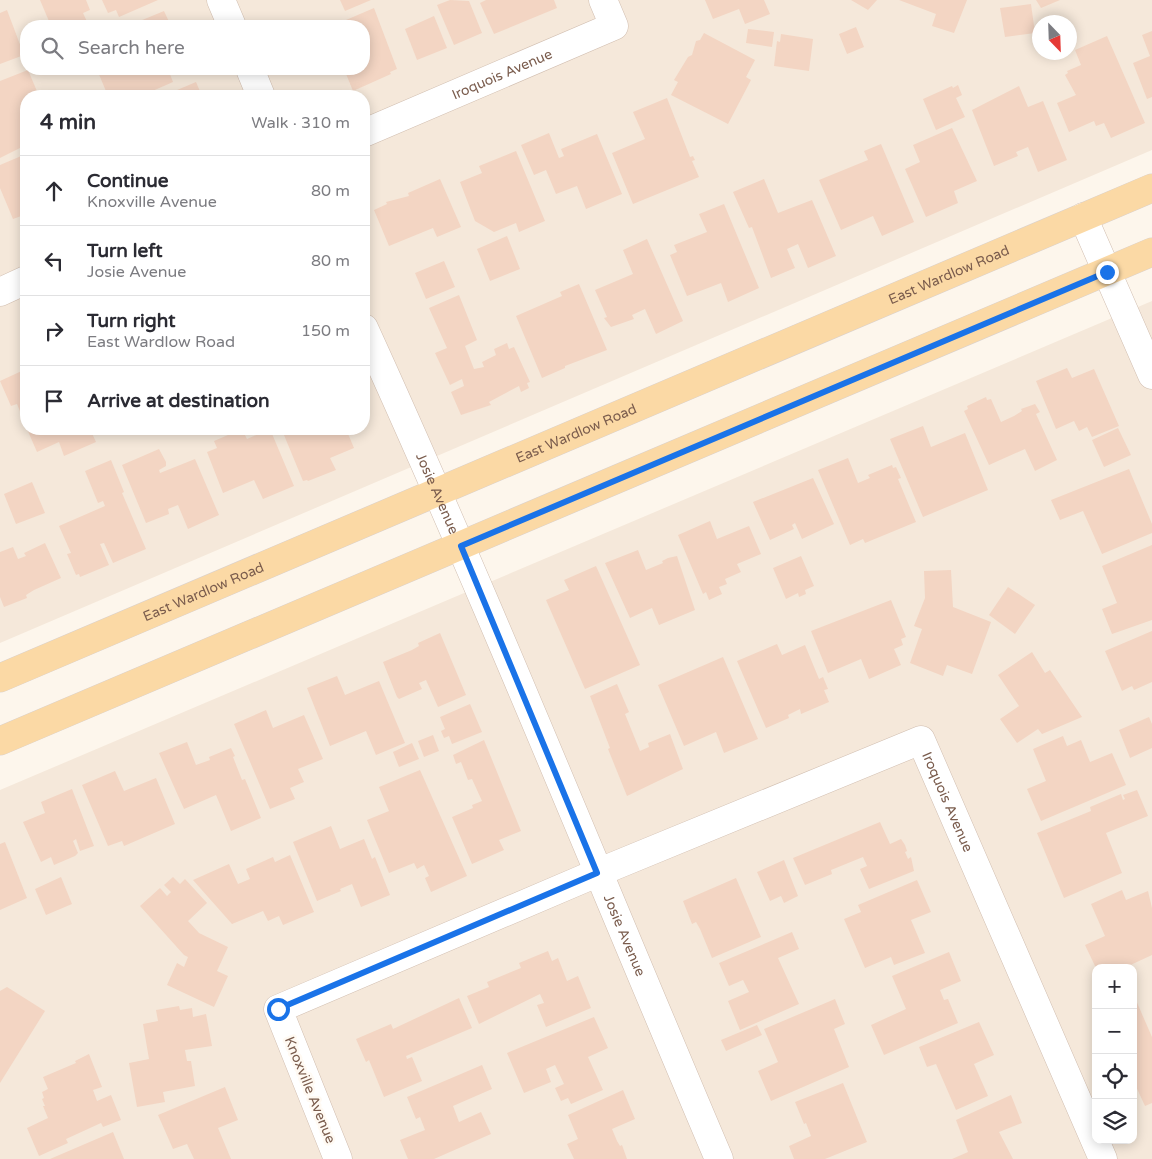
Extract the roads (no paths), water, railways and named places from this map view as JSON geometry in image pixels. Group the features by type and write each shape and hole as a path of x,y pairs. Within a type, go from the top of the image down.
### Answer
{"main road":[{"name":"East Wardlow Road","path":"0,678 1152,188"},
{"path":"0,741 1152,252"}],"street":[{"path":"221,0 229,20"},
{"name":"Iroquois Avenue","path":"370,130 614,26 603,0"},
{"path":"252,75 259,90"},
{"path":"1083,217 1152,375"},
{"path":"0,292 20,283"},
{"name":"Josie Avenue","path":"370,341 438,491 597,873 719,1159"},
{"name":"Iroquois Avenue","path":"597,873 921,740 1103,1159"},
{"name":"Knoxville Avenue","path":"338,1159 278,1009 597,873"}]}
